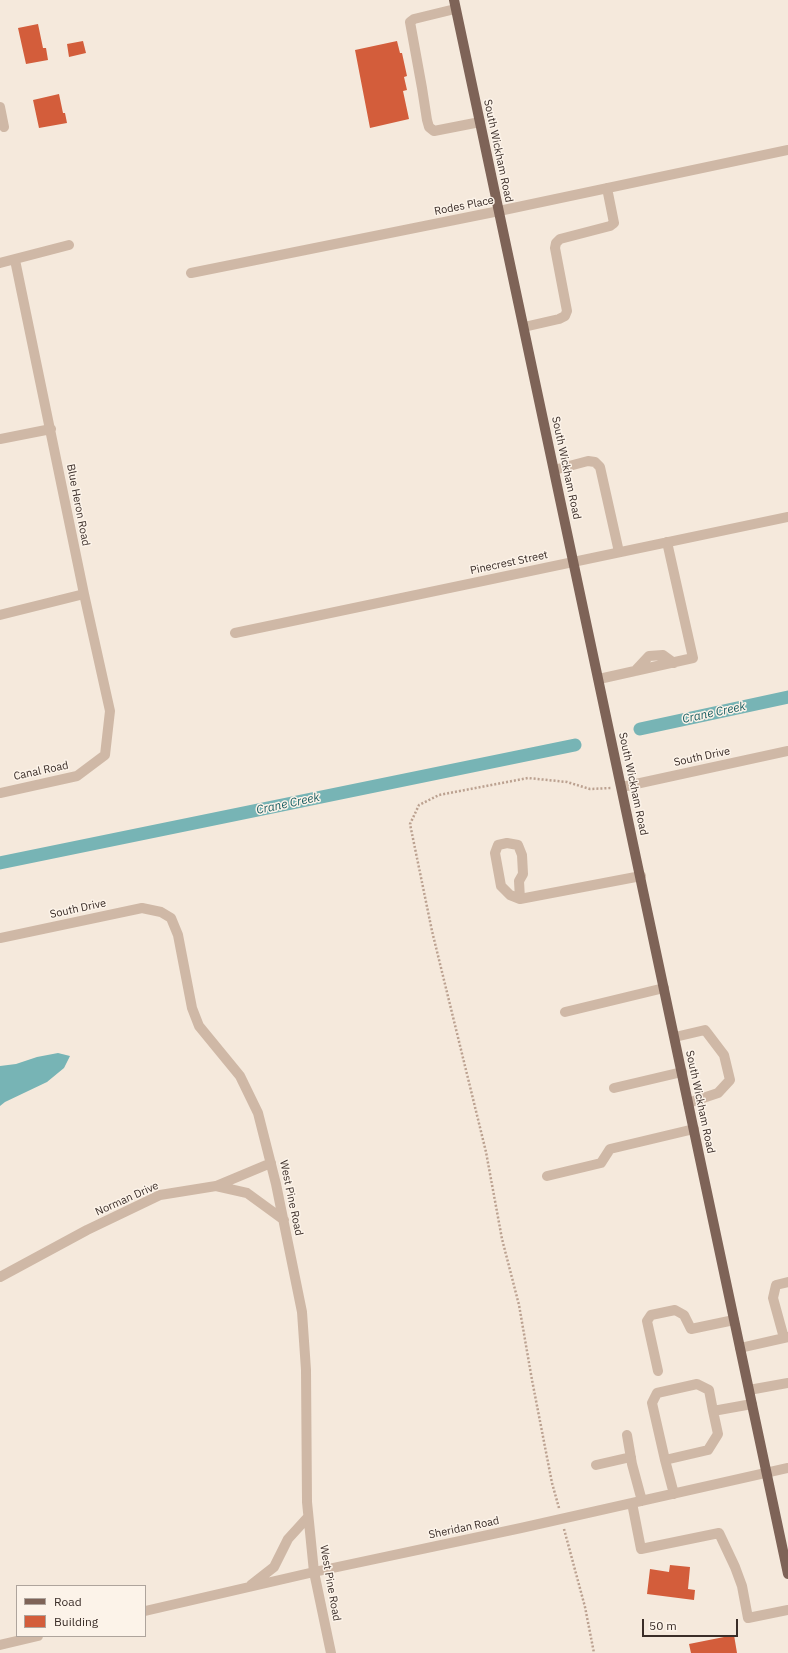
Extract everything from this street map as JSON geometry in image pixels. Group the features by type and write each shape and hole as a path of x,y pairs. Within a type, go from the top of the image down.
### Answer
{"main road":[{"name":"South Wickham Road","path":"454,4 641,876 788,1574"}],"street":[{"path":"454,4 414,19 410,22 427,120 429,127 434,131 480,122"},
{"path":"0,107 4,127"},
{"name":"Rodes Place","path":"191,272 499,211 788,150"},
{"path":"524,327 559,319 565,316 567,311 555,248 556,243 560,239 610,226 614,223 607,188"},
{"path":"0,263 69,245"},
{"name":"Blue Heron Road","path":"15,260 84,594 110,710 106,755"},
{"path":"0,439 51,429"},
{"path":"554,470 588,461 595,462 600,467 619,552"},
{"name":"Pinecrest Street","path":"235,633 788,517"},
{"path":"599,679 693,658 667,542"},
{"path":"0,615 84,594"},
{"name":"South Drive","path":"622,787 788,751"},
{"name":"Canal Road","path":"0,793 77,776 106,755"},
{"path":"520,899 519,881 522,874 522,855 518,845 507,843 498,845 495,854 501,886 510,895 520,899 641,876"},
{"name":"South Drive","path":"0,938 142,908 161,912"},
{"name":"West Pine Road","path":"161,912 171,918 178,935 192,1008 199,1026 240,1076 258,1113 271,1163 302,1312 306,1370 308,1517 314,1572 331,1653"},
{"path":"565,1012 664,988"},
{"path":"674,1037 705,1030 724,1055 730,1080 718,1093 688,1103"},
{"path":"614,1088 682,1072"},
{"path":"547,1176 601,1163 610,1149 694,1128"},
{"name":"Norman Drive","path":"0,1277 87,1230 160,1195 216,1186 271,1163"},
{"path":"216,1186 247,1193 284,1220"},
{"path":"740,1348 786,1338 773,1298 776,1285 788,1282"},
{"path":"658,1371 647,1321 650,1315 675,1310 684,1315 690,1329 734,1320"},
{"path":"749,1390 788,1382"},
{"path":"666,1460 708,1450 718,1434 709,1390 697,1384 657,1393 652,1403 674,1494"},
{"path":"713,1411 752,1404"},
{"path":"627,1435 637,1502 641,1549 719,1532 742,1586 748,1618 788,1610"},
{"path":"596,1464 631,1457"},
{"name":"Sheridan Road","path":"146,1611 314,1572 562,1519 788,1468"},
{"path":"247,1588 274,1567 288,1539 308,1517"},
{"path":"0,1645 34,1637"}],"path":[{"path":"594,1653 585,1607 564,1534 562,1519 552,1483 520,1305 502,1238 486,1152 434,938 410,824 419,805 439,795 528,778 567,782 590,789 622,787"}],"water":[{"path":"58,1053 70,1056 64,1068 47,1082 5,1102 0,1106 0,1066 16,1064 37,1057"}],"building":[{"path":"38,24 43,48 46,48 48,60 26,64 18,28"},
{"path":"83,41 86,53 69,57 67,44"},
{"path":"397,41 400,53 402,53 407,76 404,77 407,90 403,91 409,119 370,128 355,50"},
{"path":"59,94 67,123 39,128 33,100"},
{"path":"670,1565 690,1567 688,1589 695,1590 694,1600 647,1594 650,1569 669,1572"},
{"path":"734,1635 737,1653 691,1653 689,1644"}],"waterway":[{"name":"Crane Creek","path":"640,729 788,697"},
{"name":"Crane Creek","path":"0,863 575,745"}]}
